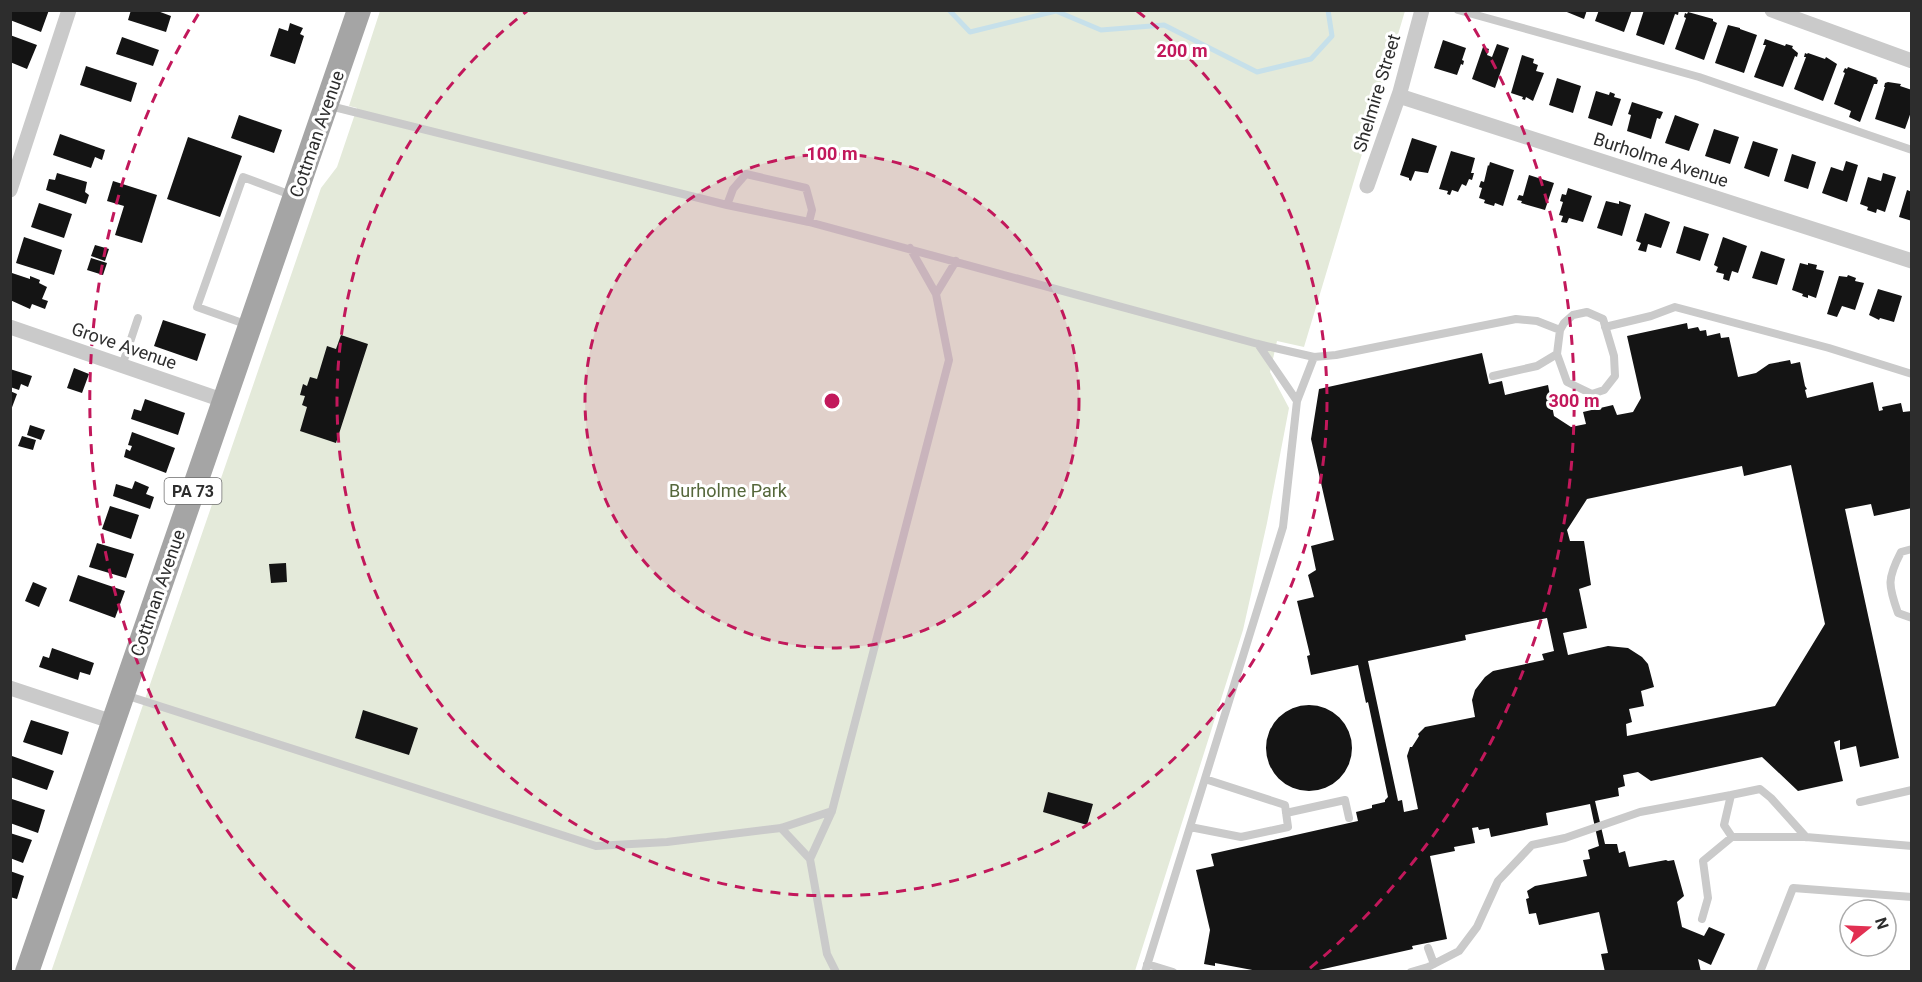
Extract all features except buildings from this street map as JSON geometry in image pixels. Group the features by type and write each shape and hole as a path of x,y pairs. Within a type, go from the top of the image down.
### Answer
{"main road":[{"name":"Cottman Avenue","path":"27,972 359,10"}],"street":[{"path":"10,190 69,10"},
{"name":"Shelmire Street","path":"1367,186 1399,96 1422,10"},
{"path":"1772,10 1911,61"},
{"name":"Burholme Avenue","path":"1399,96 1911,261"},
{"name":"Grove Avenue","path":"10,327 225,401"},
{"path":"10,688 113,722"}],"lane":[{"path":"1458,10 1699,77 1911,150"},
{"path":"326,105 727,205 809,222 1258,344 1314,357 1336,355 1516,319 1537,321 1560,330"},
{"path":"727,205 733,189 746,174 806,189 812,210 809,222"},
{"path":"250,326 197,307 243,177 296,196"},
{"path":"810,859 832,811 949,360 936,294 910,248"},
{"path":"936,294 956,261"},
{"path":"1605,327 1652,316 1675,306 1829,348 1911,374"},
{"path":"1587,312 1603,319 1605,327 1614,356 1615,376 1604,390 1592,394 1567,381 1557,354 1560,330 1573,315 1587,312"},
{"path":"122,366 138,318"},
{"path":"1258,344 1297,401"},
{"path":"1493,376 1537,366 1557,354"},
{"path":"1173,972 1146,968 1283,527 1297,401 1314,357"},
{"path":"1911,549 1900,552 1891,572 1890,591 1898,613 1911,618"},
{"path":"123,694 596,846 667,842 781,828 832,811"},
{"path":"1190,827 1241,837 1288,827 1285,805 1205,779"},
{"path":"1411,972 1460,951 1477,927 1498,881 1532,846 1564,838 1640,812 1760,789 1806,837"},
{"path":"1860,802 1911,790"},
{"path":"1731,795 1724,825 1732,837"},
{"path":"1286,813 1345,800 1349,818"},
{"path":"781,828 810,859 827,954 836,972"},
{"path":"1702,919 1708,898 1703,861 1732,837 1806,837 1911,846"},
{"path":"1760,972 1793,888 1911,897"},
{"path":"1428,948 1434,964"}],"green space":[{"name":"Burholme Park","path":"380,11 1405,11 1304,347 1277,341 1270,372 1289,408 1243,630 1135,971 51,972 321,188 337,167 357,108 349,106"}],"waterway":[{"path":"949,10 970,32 1056,11 1101,30 1164,25 1257,72 1311,59 1332,36 1328,10"}]}
